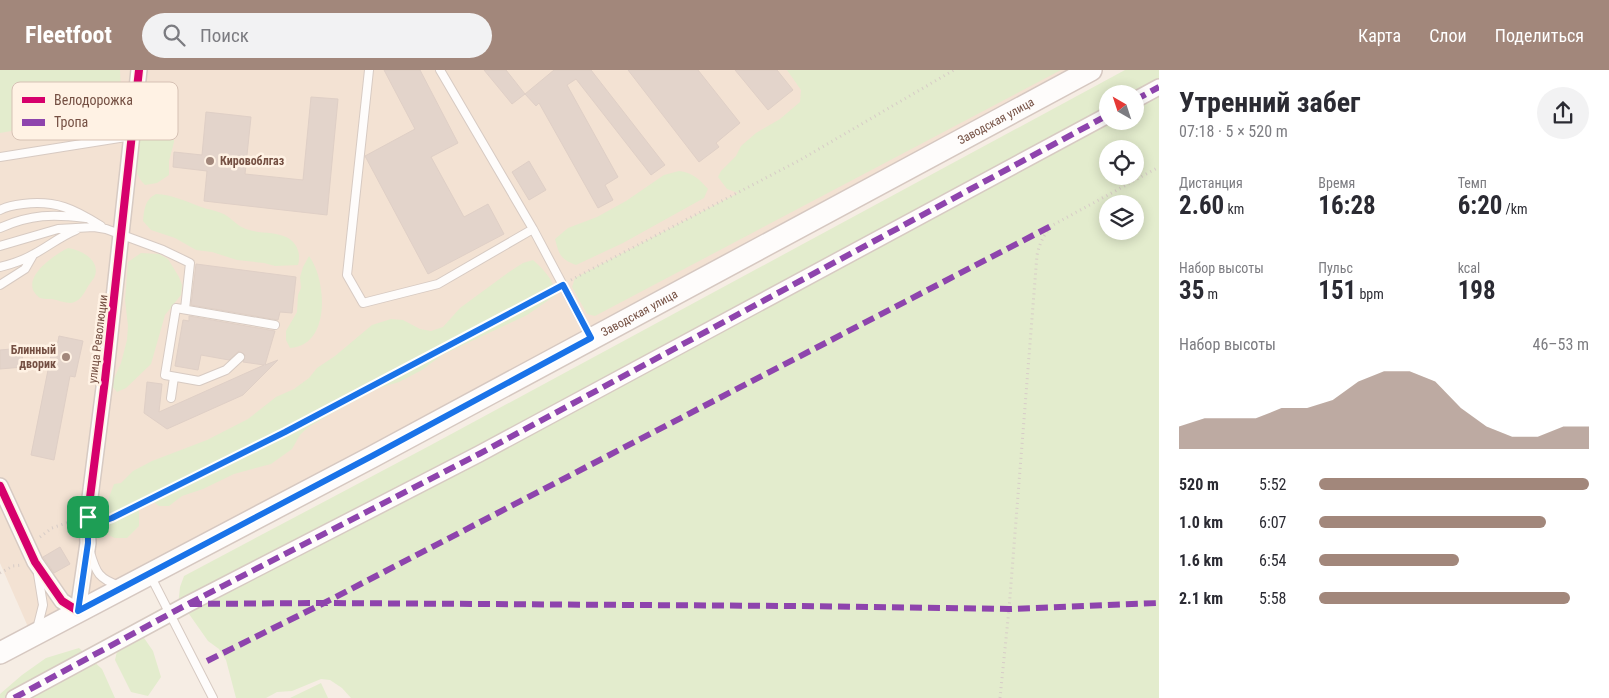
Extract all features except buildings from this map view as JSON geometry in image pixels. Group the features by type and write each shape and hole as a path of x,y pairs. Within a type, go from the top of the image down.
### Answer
{"main road":[{"name":"Заводская улица","path":"0,652 372,456 1091,70"}],"street":[{"path":"1144,95 1159,87"},
{"path":"14,698 171,613 488,450 1099,120"},
{"name":"улица Революции","path":"78,611 88,543 88,517 132,140"},
{"path":"0,486 33,558 62,601 78,611"}],"lane":[{"path":"369,70 347,275 363,303 438,284 533,229"},
{"path":"440,70 533,229 591,338"},
{"path":"0,157 107,140"},
{"path":"0,210 17,205 49,202 74,210 106,229 163,250 190,263 185,309"},
{"path":"0,228 15,221 38,216 58,215 90,219"},
{"path":"0,246 58,229 85,227 106,229"},
{"path":"0,267 33,255 59,238 85,227"},
{"path":"0,285 24,269 33,255"},
{"path":"240,357 226,370 199,381 165,375 176,308 276,325"},
{"path":"170,398 174,377"},
{"path":"88,543 94,566 101,577 106,581 123,587"},
{"path":"33,558 41,586 43,605 36,633"},
{"path":"149,573 213,698"}],"path":[{"path":"0,573 33,558 42,534 52,528 88,517 104,521 285,432 800,160 954,70"},
{"path":"1000,698 1010,609 1037,255 1040,242 1053,225 1159,167"}],"shaded area":[{"path":"0,70 1071,70 32,636 0,563"}],"green space":[{"path":"0,70 120,70 121,82 12,82 12,131 0,133"},
{"path":"787,70 1061,70 595,316 587,314 572,287 575,278 738,193 727,189 718,177 721,171 736,156 741,146 756,133 780,119 800,102 801,90"},
{"path":"1125,70 1159,70 1159,698 351,698 342,688 330,680 321,679 292,691 277,692 266,698 236,698 226,660 219,649 208,641 182,604 178,606 180,587 184,576 431,445"},
{"path":"138,140 174,140 169,161 169,175 157,183 145,185 136,171 135,154"},
{"path":"679,171 692,175 708,189 704,198 623,243 576,265 567,261 561,255 555,239 568,228 597,217 626,201 664,175"},
{"path":"156,194 173,197 221,213 246,229 278,234 288,238 298,250 298,265 275,266 237,260 212,252 196,250 175,238 151,230 143,221 144,213 147,202"},
{"path":"68,248 79,251 89,257 95,266 94,278 81,297 74,302 69,303 40,298 33,290 34,277 44,265"},
{"path":"141,253 159,254 168,259 182,285 181,295 165,315 151,364 126,388 117,392 111,385 121,363 127,340 128,326 125,300 128,262"},
{"path":"309,256 319,280 322,310 319,324 313,336 303,344 290,348 286,340 286,331 297,312 298,295 301,288 300,277"},
{"path":"533,260 548,276 553,284 556,295 527,315 442,355 422,370 399,382 379,388 334,412 307,428 300,435 292,449 271,464 234,474 203,489 182,496 169,506 159,506 152,501 144,500 139,510 139,526 127,538 115,538 103,533 99,524 114,484 121,483 133,471 152,461 207,440 248,419 276,397 294,389 309,378 317,368 335,356 372,325 391,319 403,320 420,329 431,331 443,327 460,308 509,272 523,263"},
{"path":"142,635 153,651 161,677 148,696 131,692 115,660 118,647"},
{"path":"79,648 102,669 115,698 0,698 0,694 46,658"},
{"path":"321,683 328,698 290,698"}],"marked path":[{"path":"1144,95 1159,87"},
{"path":"14,698 188,604 479,454 1099,120"},
{"path":"207,661 324,603 1053,225"},
{"path":"190,604 324,603 1009,609 1159,603"}],"cycle path":[{"path":"138,82 139,70"},
{"path":"0,486 35,562 62,601 78,611 88,543 87,521 105,380 131,140"}],"place":[{"name":"Кировоблгаз","path":"210,161"},
{"name":"Блинный дворик","path":"66,357"}],"route":[{"path":"563,285 591,338 78,611 88,543 88,517 104,521 112,518 285,432 563,285"}]}
